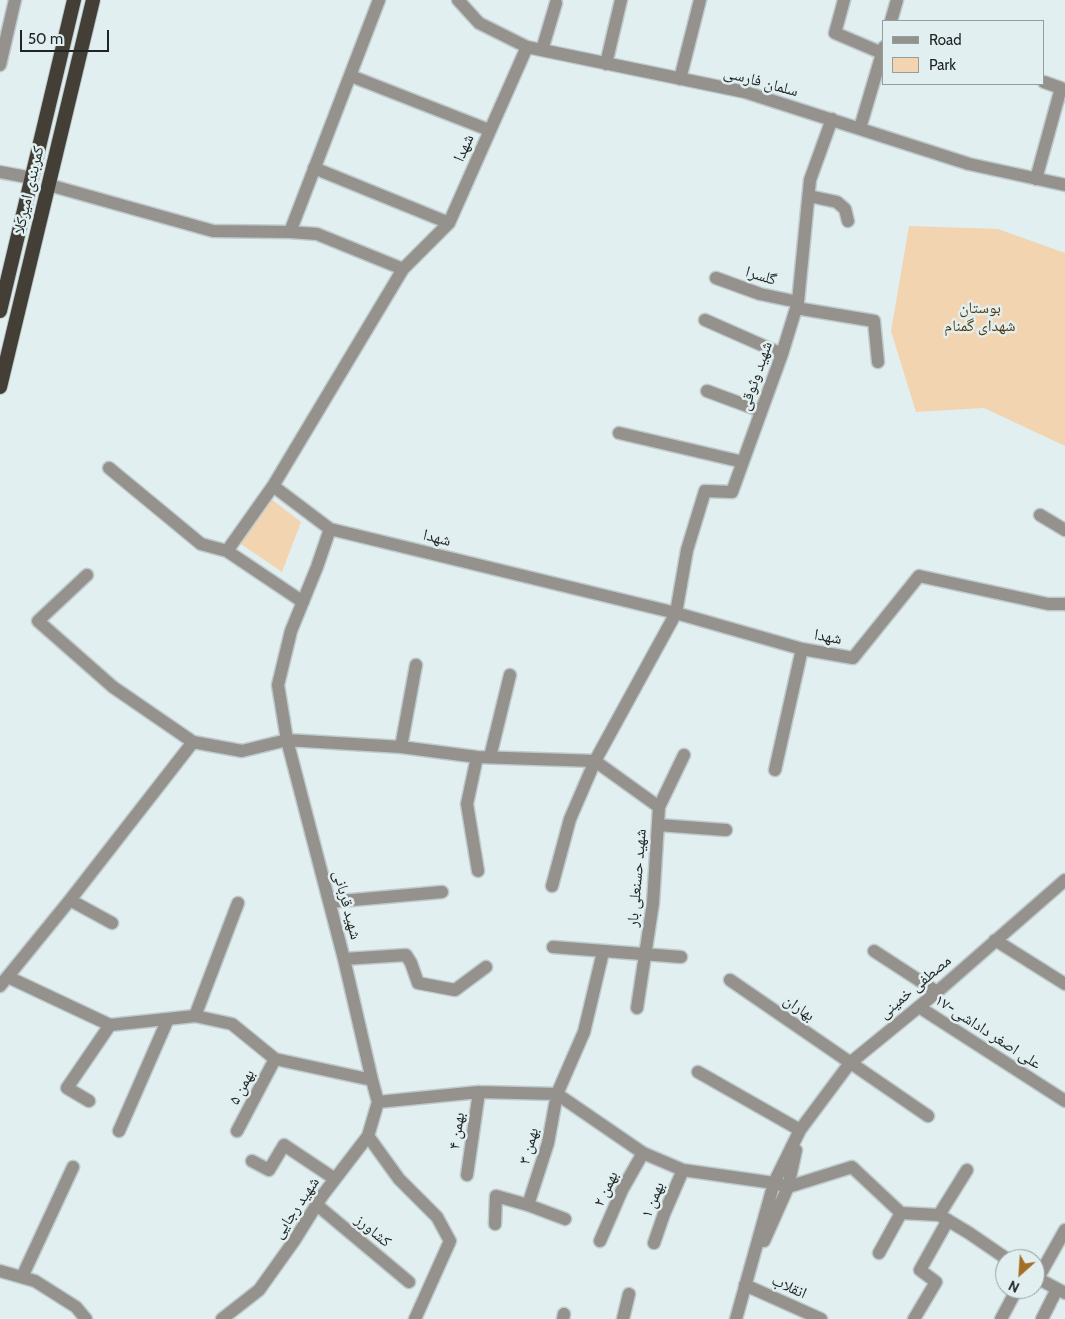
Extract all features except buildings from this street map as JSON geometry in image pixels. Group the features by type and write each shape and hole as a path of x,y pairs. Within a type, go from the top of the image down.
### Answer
{"highway":[{"name":"کمربندی امیرکلا","path":"0,311 74,0"},
{"name":"کمربندی امیرکلا","path":"0,387 93,0"}],"street":[{"path":"0,65 15,0"},
{"path":"290,232 379,0"},
{"name":"سلمان فارسی","path":"458,0 479,22 527,47 745,92 969,164 1065,185"},
{"path":"606,64 621,0"},
{"path":"680,79 700,0"},
{"path":"844,0 835,33 882,50"},
{"path":"891,20 897,0"},
{"path":"542,50 556,3"},
{"name":"شهدا","path":"527,47 449,223 404,269 273,486 330,529 676,613 802,649 853,658 919,576 1048,604 1065,604"},
{"path":"860,128 882,53"},
{"path":"351,76 489,130"},
{"path":"1036,179 1061,88 1045,82"},
{"name":"شهید وثوقی","path":"676,613 688,550 705,491 732,492 782,354 797,305 810,180 832,119"},
{"path":"314,168 449,223"},
{"path":"0,172 32,178"},
{"path":"48,185 213,231 317,234 404,269"},
{"path":"808,196 837,202 846,209 848,221"},
{"name":"گلسرا","path":"716,278 797,305 874,321 878,362"},
{"path":"705,320 782,354"},
{"path":"707,391 762,411"},
{"path":"619,433 743,462"},
{"path":"109,468 202,544 227,551 303,602"},
{"path":"227,551 273,486"},
{"path":"1040,516 1065,530"},
{"name":"شهید قربانی","path":"330,529 291,630 278,685 287,740 330,902 378,1102"},
{"path":"87,575 38,621 113,687 193,742 242,751 287,740 401,747 477,757 595,761 659,807"},
{"path":"1048,604 1065,610"},
{"path":"552,886 570,819 595,761 676,613"},
{"path":"775,770 802,649"},
{"path":"401,747 416,665"},
{"path":"490,757 510,675"},
{"path":"193,742 4,982 110,1025 195,1016 232,1024 275,1059 372,1080"},
{"name":"شهید حسنعلی بار","path":"637,1008 653,903 659,807 684,755"},
{"path":"477,757 467,804 478,871"},
{"path":"658,825 726,830"},
{"name":"مصطفی خمینی","path":"736,1319 774,1183 800,1130 850,1063 937,992 1065,880"},
{"path":"330,902 442,892"},
{"path":"70,900 112,923"},
{"path":"195,1016 238,903"},
{"path":"995,940 1065,984"},
{"path":"553,947 681,957"},
{"path":"874,951 937,992"},
{"name":"بهمن ۳","path":"528,1205 548,1143 557,1094 584,1032 603,952"},
{"path":"344,959 406,955 411,962 418,983 455,990 486,967"},
{"name":"بهاران","path":"730,980 928,1116"},
{"name":"علی اصغر داداشی-۱۷","path":"919,1007 1065,1101"},
{"path":"119,1131 168,1019"},
{"path":"89,1101 67,1088 110,1025"},
{"name":"بهمن ۵","path":"237,1131 275,1059"},
{"path":"698,1072 800,1130"},
{"path":"378,1102 479,1092 557,1094 643,1153 683,1170 774,1183 788,1188 852,1167 900,1213 943,1218 995,1251"},
{"name":"بهمن ۴","path":"467,1175 479,1092"},
{"name":"شهید رجایی","path":"222,1319 259,1290 317,1205 368,1136 378,1102"},
{"name":"مصطفی خمینی","path":"745,1285 788,1188 800,1130"},
{"path":"368,1136 399,1180 437,1217 450,1241 415,1319"},
{"path":"252,1162 269,1170 284,1145 335,1180"},
{"name":"بهمن ۲","path":"600,1241 622,1190 643,1153"},
{"path":"22,1277 73,1167"},
{"name":"بهمن ۱","path":"654,1243 683,1170"},
{"path":"914,1319 936,1282 920,1270 967,1170"},
{"path":"495,1224 496,1196 528,1205 565,1219"},
{"name":"کشاورز","path":"317,1205 409,1282"},
{"path":"878,1252 900,1213"},
{"path":"1045,1263 1065,1230"},
{"path":"0,1271 35,1281 76,1307 86,1319"},
{"path":"1042,1319 1061,1291 1045,1283"},
{"name":"انقلاب","path":"745,1285 820,1319"},
{"path":"623,1319 629,1294"},
{"path":"1001,1319 1012,1299"}],"green space":[{"name":"بوستان شهدای گمنام","path":"909,226 998,229 1065,253 1065,446 984,408 916,412 891,331"},
{"path":"266,495 301,522 282,572 232,538"}]}
